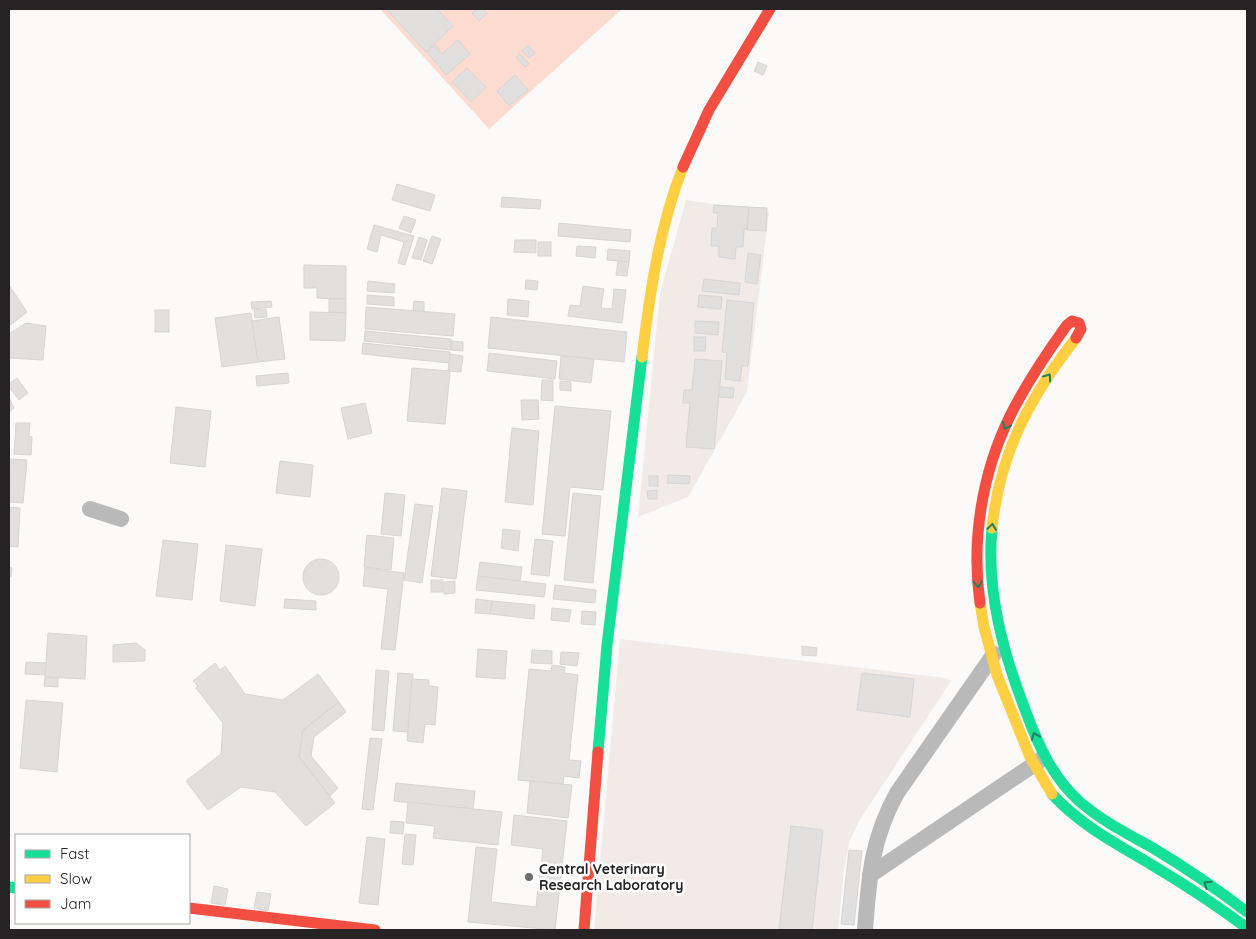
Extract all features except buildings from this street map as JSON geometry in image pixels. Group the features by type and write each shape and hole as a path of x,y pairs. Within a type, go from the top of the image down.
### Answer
{"street":[{"path":"584,930 607,645 657,249 666,214 692,145 708,112 770,9"},
{"path":"1039,761 991,658 981,611 977,573 979,521 990,469 1008,420 1020,396 1066,325 1076,321 1080,326 1080,332 1035,395 1014,437 1000,481 992,528 990,576 1002,642 1039,761 1046,786 1182,866 1247,912"},
{"path":"90,509 121,519"},
{"path":"865,930 870,875 876,841 888,808 1002,642"},
{"path":"870,875 1039,761"},
{"path":"1066,799 1086,825 1198,894 1247,928"},
{"path":"190,908 376,930"}],"shaded area":[{"path":"380,9 622,9 489,129"},
{"path":"686,200 769,212 747,392 688,497 638,517 660,293"},
{"path":"620,639 946,678 951,681 859,821 849,843 844,869 838,930 594,930"}],"traffic: fast":[{"path":"598,752 607,645 642,357"},
{"path":"992,528 992,575 998,622 1018,690 1041,749 1054,772 1070,793 1097,815 1177,863 1247,912"},
{"path":"1052,794 1087,825 1188,887 1247,928"},
{"path":"9,887 15,888"}],"traffic: slow":[{"path":"642,357 656,260 668,213 683,167"},
{"path":"992,528 1002,475 1020,427 1031,404 1076,338"},
{"path":"980,603 984,627 997,675 1030,757 1052,794"}],"traffic: jam":[{"path":"683,167 709,110 770,9"},
{"path":"980,603 977,556 978,532 986,484 1000,438 1010,416 1044,358 1067,325 1072,321 1079,323 1081,329 1076,338"},
{"path":"584,930 598,752"},
{"path":"190,908 375,930"}],"place":[{"name":"Central Veterinary Research Laboratory","path":"529,877"}]}
